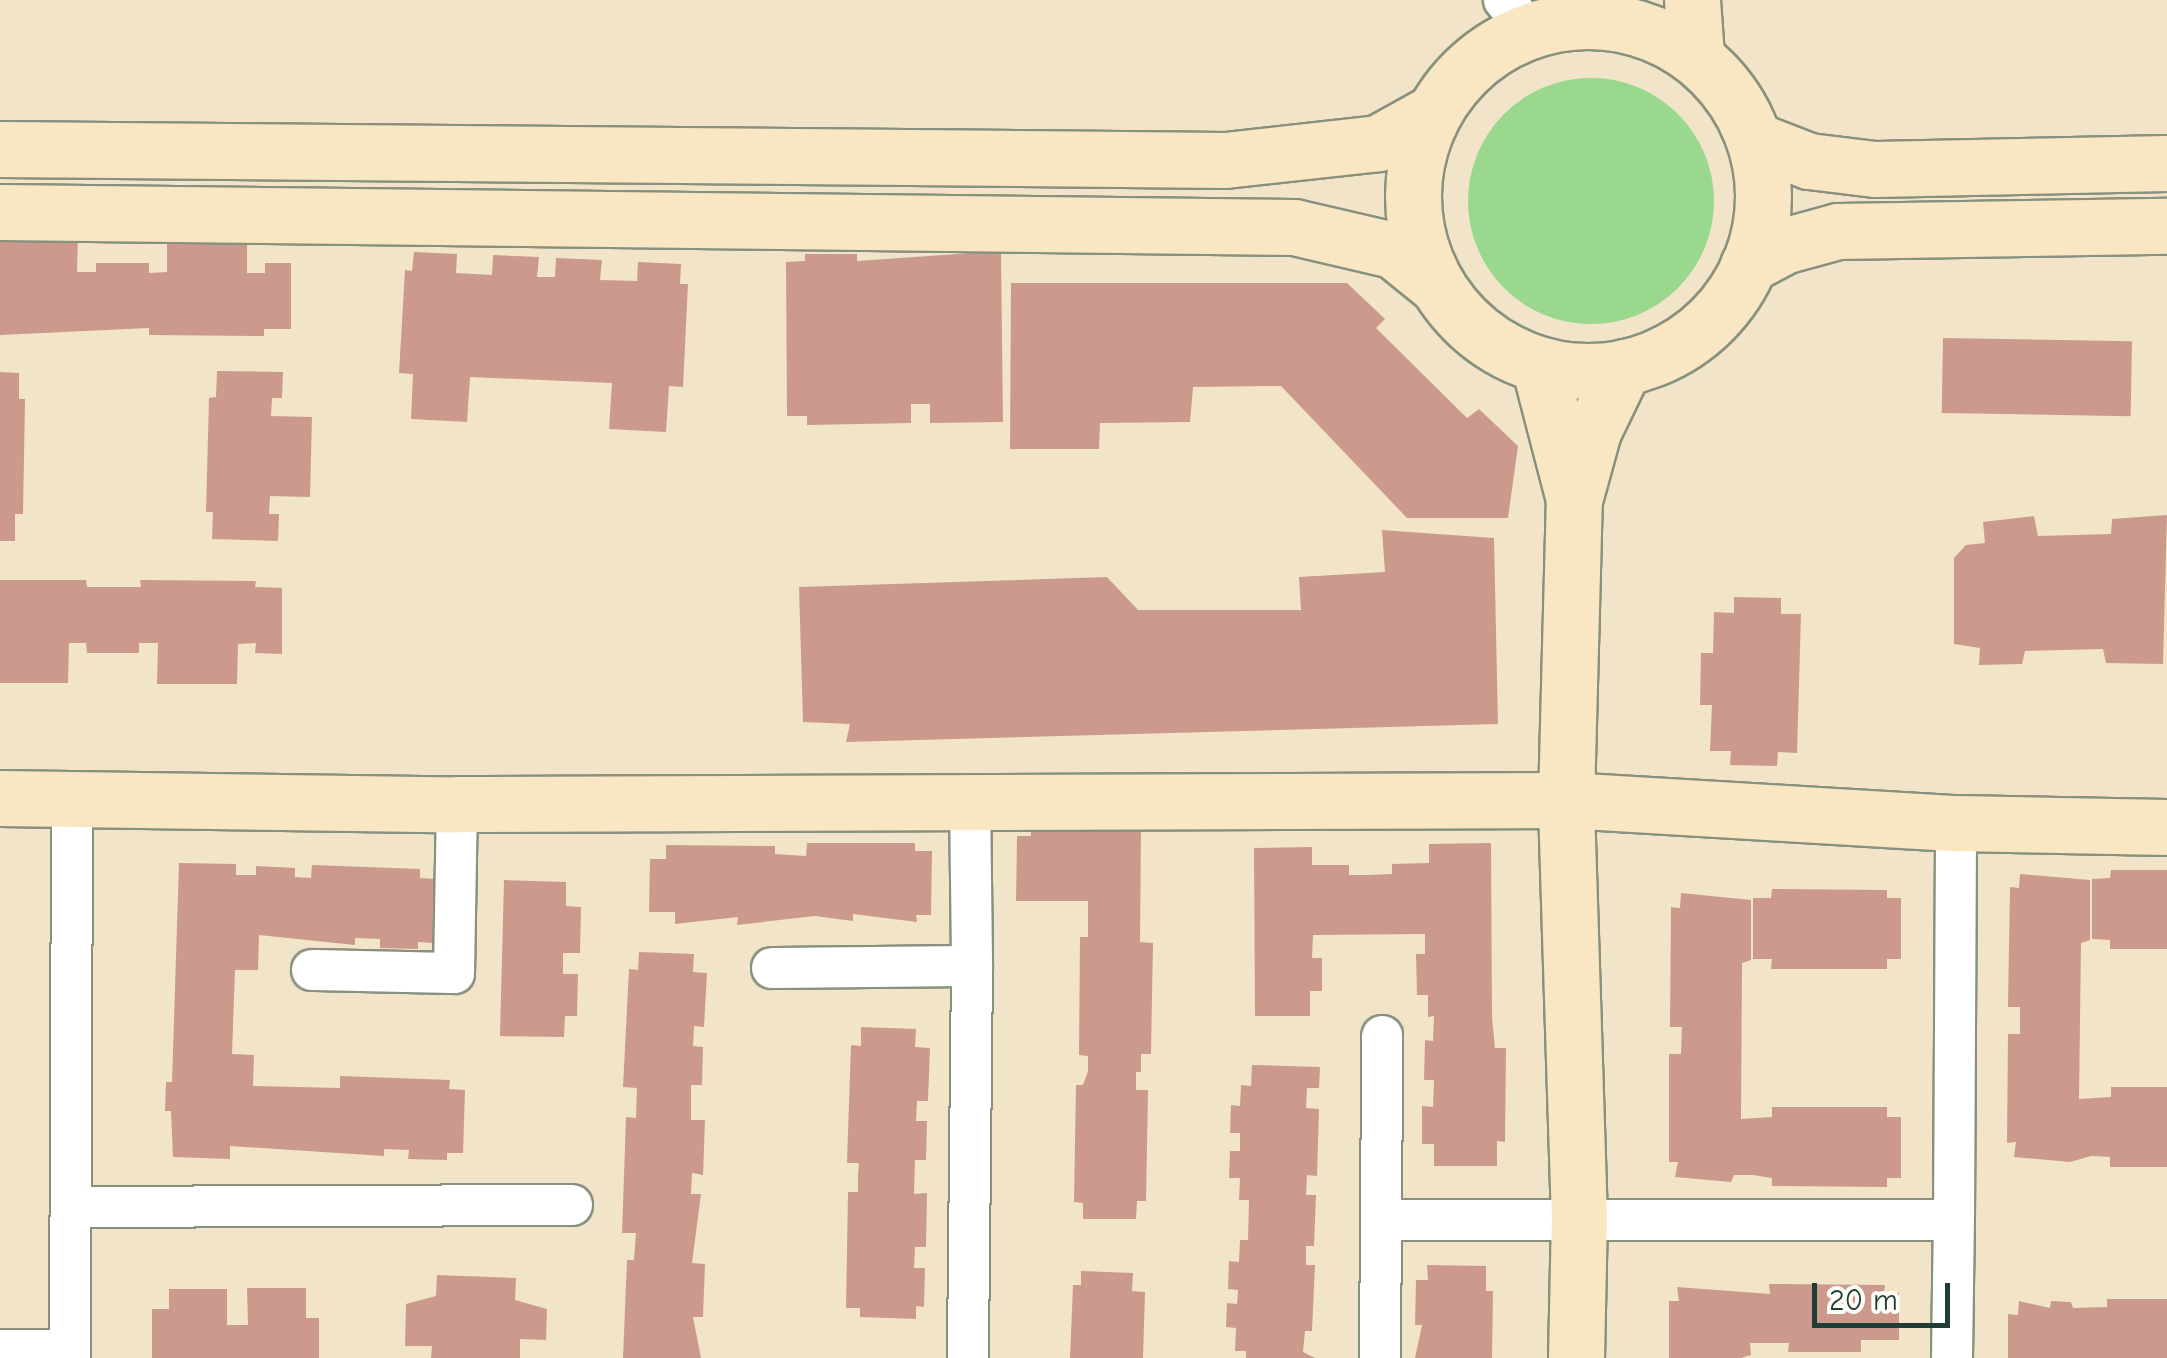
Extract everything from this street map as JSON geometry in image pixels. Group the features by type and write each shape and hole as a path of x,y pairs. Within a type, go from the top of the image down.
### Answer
{"main road":[{"path":"1692,0 1696,56"},
{"path":"0,212 1294,227 1393,250 1435,284 1463,320 1497,347 1539,365 1582,371 1624,368 1699,330 1728,301 1748,265 1761,224 1763,182 1755,140 1731,94 1696,56 1615,10 1516,15 1434,112 1417,154 1412,198 1418,242 1435,284"},
{"path":"0,148 1225,160 1378,143 1434,112"},
{"path":"1755,140 1809,160 1874,169 2167,163"},
{"path":"1748,265 1783,246 1838,232 2167,226"},
{"path":"1539,365 1574,500"},
{"path":"1576,1358 1579,1220 1566,800 1574,500 1593,431 1624,368"},
{"path":"0,798 457,804 970,798 1566,800 1956,824 2167,827"}],"street":[{"path":"968,1358 970,798"},
{"path":"0,1350 70,1354 72,800"},
{"path":"312,970 454,973 457,804"},
{"path":"1952,1358 1956,824"},
{"path":"772,968 972,966"},
{"path":"1380,1358 1382,1036"},
{"path":"71,1206 572,1205"},
{"path":"1381,1220 1954,1220"}],"green space":[{"path":"1591,78 1638,88 1678,114 1704,154 1714,201 1704,248 1678,288 1638,314 1591,324 1544,314 1504,288 1478,248 1468,201 1478,154 1504,114 1544,88"}],"building":[{"path":"0,231 78,231 77,272 96,272 96,263 149,263 149,273 167,272 167,232 247,232 247,273 265,273 265,263 291,263 291,329 264,329 264,336 149,335 149,328 0,335"},
{"path":"1001,251 1003,422 930,423 930,404 911,404 911,423 807,425 807,416 787,416 786,262 805,261 805,254 857,254 857,261"},
{"path":"414,252 457,254 456,273 492,275 493,255 539,257 537,277 555,277 556,258 602,260 600,280 637,281 638,262 681,264 680,284 688,284 683,387 669,386 666,432 609,429 612,383 470,377 467,422 411,419 413,374 399,373 405,270 412,271"},
{"path":"1011,283 1347,283 1385,319 1376,328 1467,418 1479,409 1518,446 1508,518 1407,518 1281,386 1193,387 1190,422 1100,423 1099,449 1010,449"},
{"path":"1943,338 2132,341 2131,416 1942,413"},
{"path":"217,371 283,372 282,398 272,398 271,416 312,417 310,497 270,496 269,514 279,514 278,541 212,539 213,512 206,512 209,398 216,397"},
{"path":"0,372 19,373 19,399 25,399 23,514 15,514 15,541 0,541"},
{"path":"2167,515 2163,664 2106,663 2103,649 2025,651 2022,664 1979,665 1980,648 1954,644 1954,558 1966,545 1985,543 1983,522 2034,516 2038,536 2111,534 2112,519"},
{"path":"1382,530 1494,538 1498,724 846,742 850,724 803,722 799,587 1107,577 1138,610 1301,610 1299,577 1385,572"},
{"path":"0,580 86,580 87,587 141,587 140,580 256,581 255,587 282,588 282,654 255,653 256,643 238,644 237,684 157,684 158,643 139,643 139,653 87,653 86,643 69,643 68,683 0,683"},
{"path":"1734,597 1781,598 1781,614 1801,614 1797,753 1778,752 1777,766 1730,765 1731,751 1710,751 1712,705 1700,705 1701,653 1713,653 1714,612 1734,613"},
{"path":"1031,823 1141,824 1140,942 1153,943 1151,1054 1141,1054 1141,1072 1136,1072 1136,1090 1148,1090 1146,1201 1137,1201 1136,1219 1083,1219 1083,1203 1074,1202 1076,1085 1083,1085 1088,1071 1088,1056 1079,1055 1080,937 1088,937 1088,901 1016,901 1017,836 1031,836"},
{"path":"807,843 915,843 915,851 932,851 931,915 916,915 917,922 853,914 853,921 815,916 737,925 738,917 675,924 675,912 649,912 650,859 666,859 666,845 775,846 775,854 806,856"},
{"path":"1491,843 1492,1017 1495,1048 1506,1048 1505,1142 1497,1141 1497,1166 1434,1166 1434,1144 1422,1144 1422,1106 1433,1107 1434,1080 1424,1080 1425,1040 1433,1041 1434,1016 1428,1017 1428,995 1417,995 1416,954 1425,954 1425,934 1313,935 1312,958 1322,958 1322,991 1310,991 1310,1016 1255,1016 1254,848 1312,847 1312,865 1349,865 1349,875 1369,875 1392,874 1392,864 1429,863 1429,844"},
{"path":"179,863 236,864 236,875 256,875 256,866 295,868 295,877 311,878 312,865 420,869 420,878 436,879 434,943 418,942 418,949 380,948 380,939 355,938 355,945 259,935 258,970 235,970 232,1054 254,1055 253,1086 340,1088 340,1076 450,1080 449,1089 465,1090 463,1153 447,1153 447,1160 408,1159 409,1150 384,1149 384,1156 230,1146 230,1159 173,1157 171,1111 165,1111 166,1082 172,1082"},
{"path":"2111,870 2167,870 2167,949 2110,949 2110,940 2092,939 2092,879 2110,878"},
{"path":"2020,874 2090,880 2090,940 2081,943 2079,1099 2111,1097 2111,1087 2167,1087 2167,1167 2110,1167 2110,1157 2091,1156 2070,1162 2014,1157 2016,1142 2007,1143 2008,1034 2020,1034 2020,1007 2008,1007 2010,887 2019,888"},
{"path":"504,880 566,882 566,906 581,907 580,953 563,953 563,974 578,974 577,1016 565,1016 564,1037 500,1036"},
{"path":"1772,889 1887,890 1887,898 1901,898 1901,959 1887,959 1887,969 1771,969 1772,959 1753,959 1753,898 1771,898"},
{"path":"1681,893 1751,900 1751,960 1742,963 1741,1119 1772,1117 1772,1107 1887,1107 1887,1117 1901,1117 1901,1178 1887,1178 1887,1187 1772,1186 1772,1178 1753,1175 1734,1175 1731,1182 1675,1177 1678,1162 1669,1162 1669,1054 1681,1054 1682,1027 1670,1027 1671,907 1680,908"},
{"path":"639,952 694,954 693,972 707,973 704,1027 694,1026 693,1046 703,1047 702,1085 691,1085 691,1120 705,1120 703,1175 692,1173 691,1194 701,1194 692,1263 705,1264 703,1317 693,1317 701,1358 623,1358 627,1260 634,1260 636,1233 622,1233 626,1117 636,1118 637,1088 623,1087 629,969 638,970"},
{"path":"861,1027 916,1029 915,1047 930,1048 928,1101 917,1101 916,1121 927,1121 926,1160 915,1160 914,1194 927,1193 926,1247 915,1247 914,1268 925,1268 924,1307 916,1306 916,1319 860,1317 860,1308 846,1308 848,1192 858,1192 859,1163 847,1163 851,1045 861,1046"},
{"path":"1252,1065 1320,1067 1319,1088 1307,1088 1306,1108 1319,1109 1317,1176 1307,1175 1306,1195 1316,1195 1314,1246 1306,1246 1306,1265 1315,1265 1312,1331 1305,1331 1303,1352 1315,1358 1246,1358 1246,1351 1235,1351 1236,1328 1226,1327 1227,1303 1237,1304 1238,1290 1228,1289 1229,1261 1239,1262 1240,1240 1248,1240 1249,1200 1239,1200 1240,1178 1229,1178 1230,1151 1240,1151 1240,1133 1230,1133 1231,1105 1240,1106 1241,1085 1251,1086"},
{"path":"1427,1265 1486,1266 1486,1291 1493,1291 1492,1358 1415,1358 1422,1325 1415,1325 1416,1280 1428,1280"},
{"path":"1081,1271 1133,1273 1132,1291 1145,1292 1143,1358 1070,1358 1073,1285 1081,1285"},
{"path":"437,1275 516,1278 515,1300 547,1309 546,1340 520,1339 520,1358 431,1358 432,1346 405,1346 406,1304 436,1296"},
{"path":"1769,1284 1885,1285 1884,1293 1899,1293 1899,1340 1861,1340 1861,1352 1788,1352 1789,1343 1750,1343 1751,1355 1741,1358 1669,1358 1669,1301 1679,1301 1677,1287 1770,1294"},
{"path":"247,1288 306,1288 306,1318 319,1318 319,1358 152,1358 152,1309 169,1309 169,1289 227,1289 227,1325 248,1325"},
{"path":"2107,1299 2167,1299 2167,1358 2008,1358 2008,1314 2018,1315 2019,1301 2050,1308 2051,1301 2071,1302 2073,1308 2107,1307"}]}
